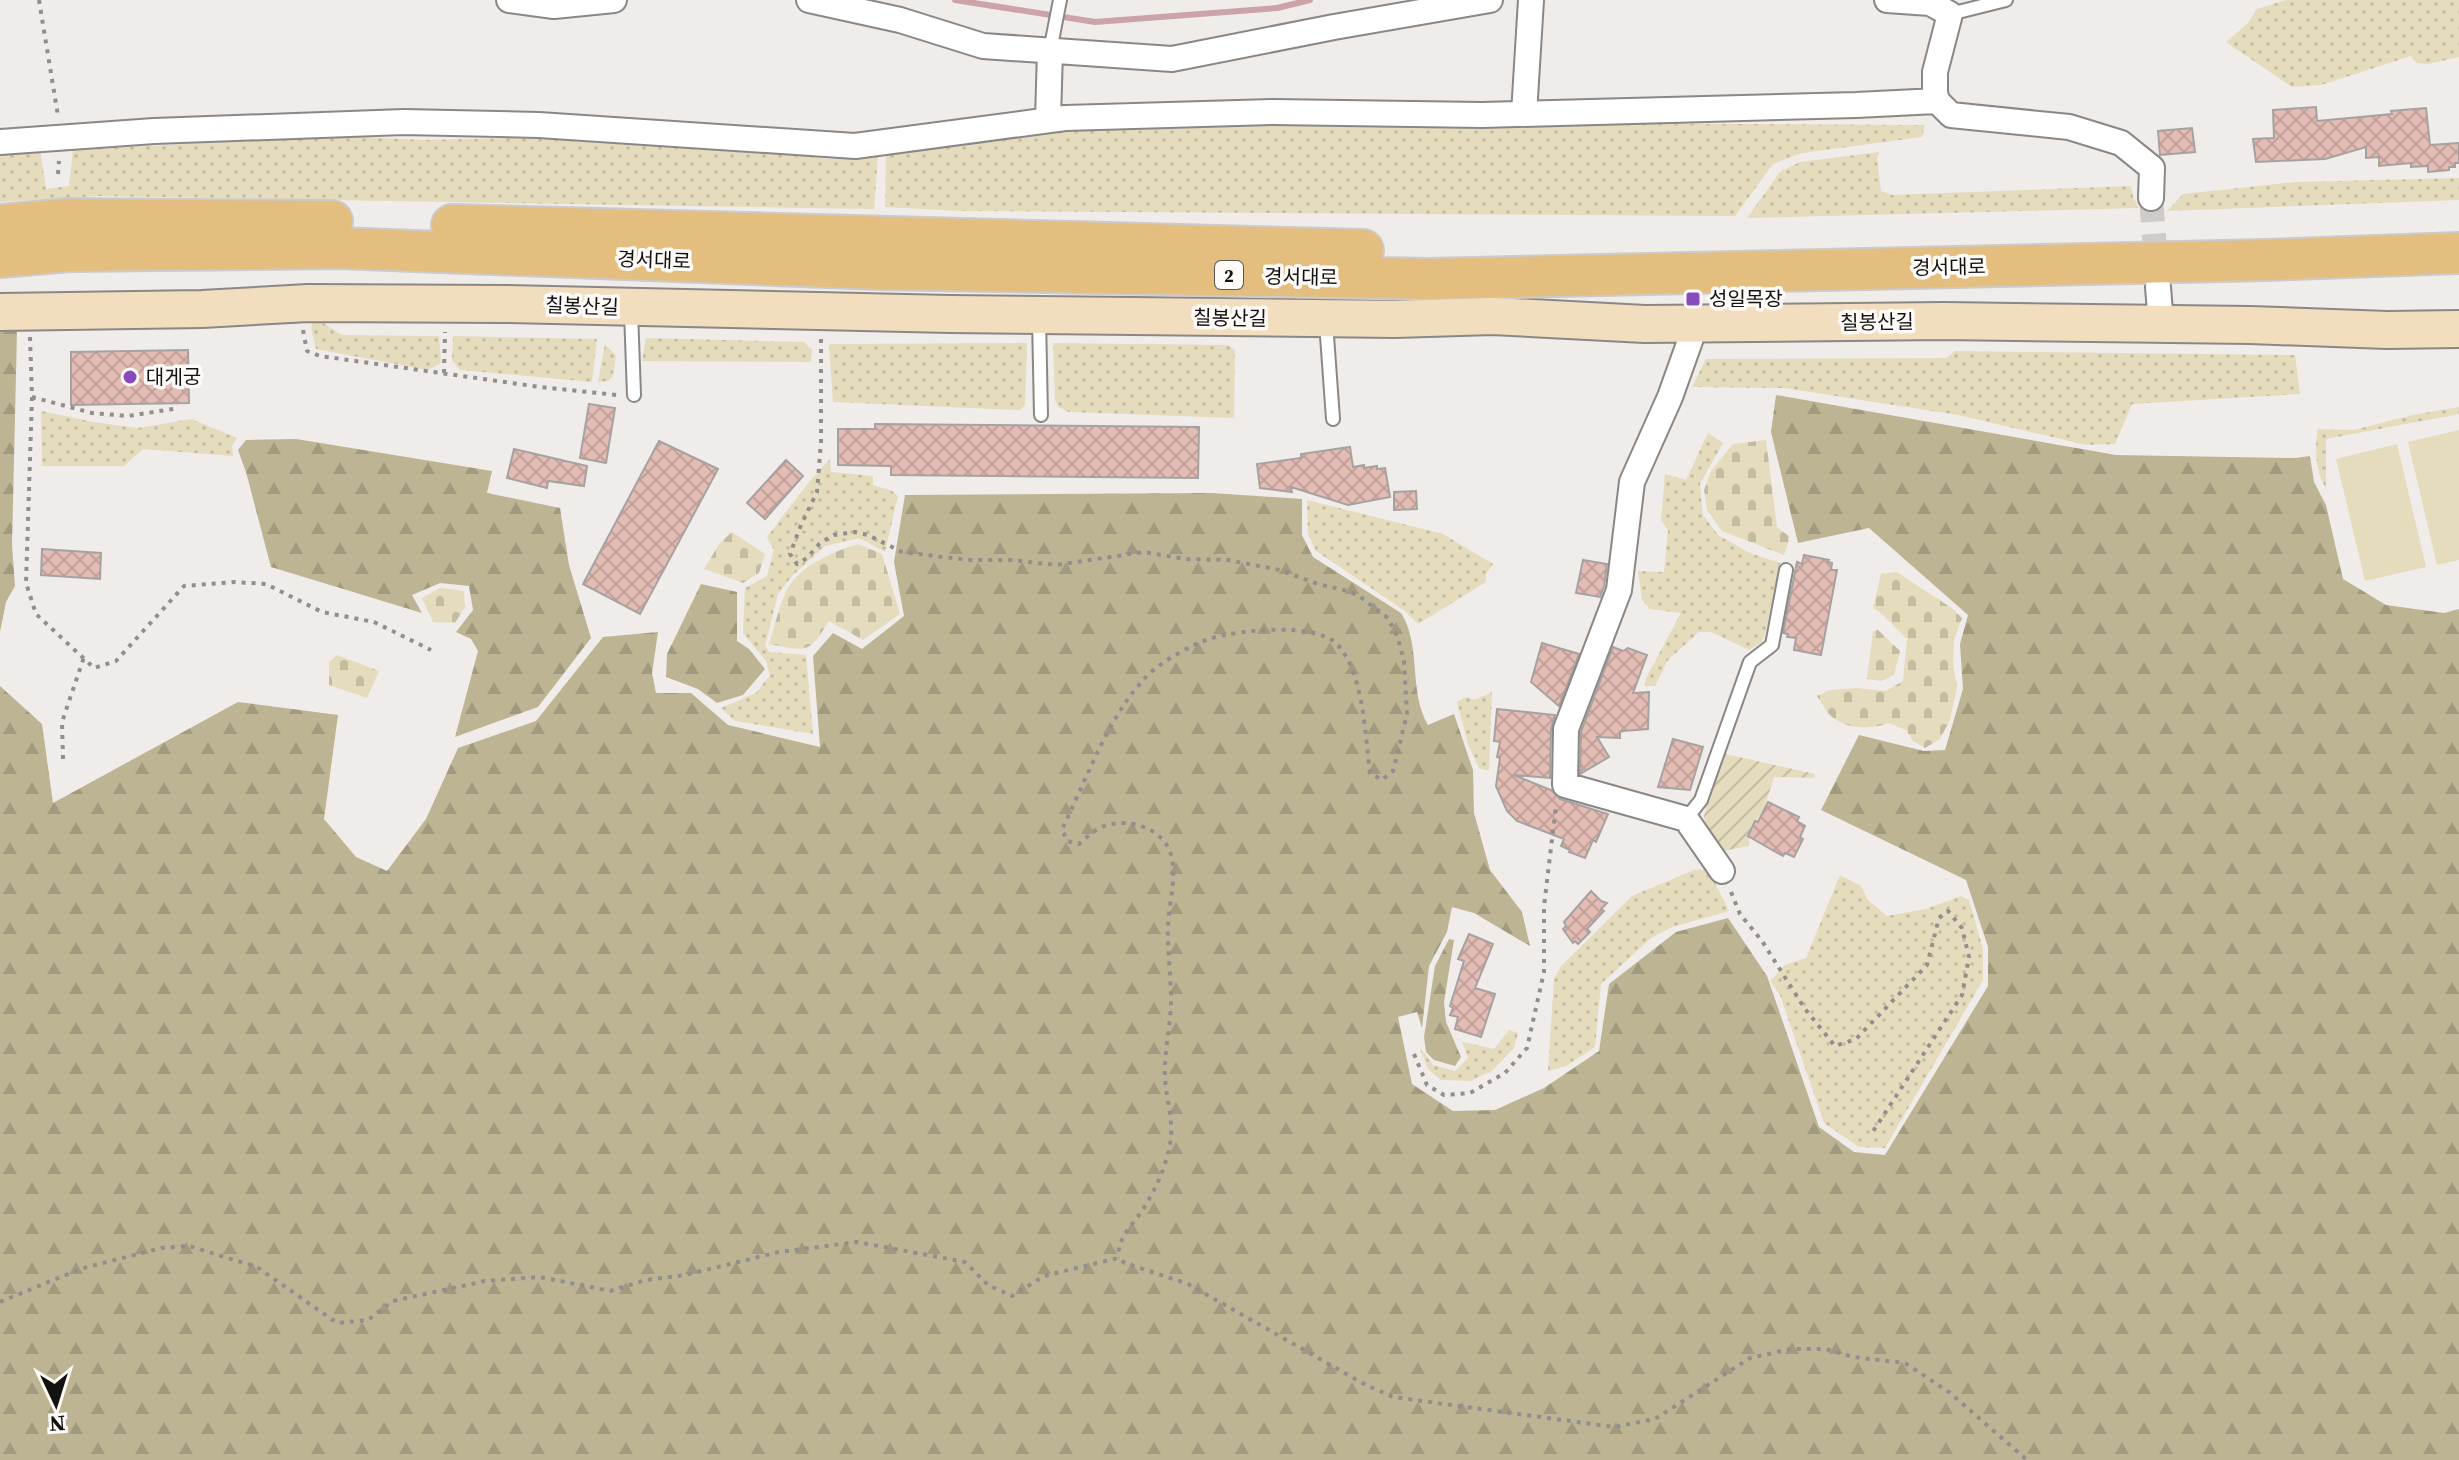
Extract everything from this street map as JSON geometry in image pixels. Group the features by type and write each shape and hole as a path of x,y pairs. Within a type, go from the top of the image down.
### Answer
{"main road":[{"name":"경서대로","path":"0,225 68,219 331,221 1422,252 2257,234 2459,226"},
{"name":"경서대로","path":"0,257 69,251 339,248 878,269 1429,279 2459,253"}],"street":[{"path":"509,0 554,6 614,0"},
{"path":"809,0 900,20 983,46 1051,41 1172,59 1490,0"},
{"path":"1524,114 1531,0"},
{"path":"1887,0 1930,3 1950,14 1935,72 1937,101 1951,115 2069,127 2121,143 2152,168 2151,198"},
{"path":"1048,119 1051,41"},
{"path":"0,142 154,131 404,122 539,125 855,146 1048,119 1273,112 1524,114 1937,101"},
{"path":"2158,287 2161,324"},
{"name":"칠봉산길","path":"15,321 299,304 445,304 1326,319 1493,316 1696,324 1944,321 2459,329"},
{"path":"1696,324 1670,397 1632,482 1619,590 1566,729 1565,785 1686,819 1722,871"}],"lane":[{"path":"1950,14 2006,0"},
{"path":"1051,41 1058,3"},
{"path":"631,308 634,392"},
{"path":"1039,315 1041,415"},
{"path":"1326,319 1333,419"},
{"path":"1686,819 1701,800 1750,662 1772,645 1786,570"}],"path":[{"path":"39,0 61,137"},
{"path":"299,304 307,351 320,356 618,396 634,392"},
{"path":"444,373 445,304"},
{"path":"821,312 821,442 817,492 790,554 797,564 820,543 846,532 868,535 902,552 968,560 1011,560 1056,565 1144,552 1185,559 1228,560 1280,570 1359,596 1388,618 1398,638 1404,661 1407,714 1393,771 1382,780 1370,773 1357,684 1336,643 1315,633 1293,629 1226,635 1197,643 1141,682 1111,726 1062,829 1067,841 1079,844 1105,826 1117,823 1143,826 1156,833 1173,859 1168,925 1171,1001 1164,1068 1171,1141 1160,1177 1147,1203 1118,1245 1118,1258"},
{"path":"15,321 32,397 26,583 36,614 94,668 116,661 184,586 235,582 266,584 322,612 374,622 431,650"},
{"path":"32,397 92,413 128,416 179,408"},
{"path":"63,759 62,722 84,657"},
{"path":"1414,1054 1427,1085 1444,1095 1470,1093 1505,1073 1527,1048 1544,972 1544,906 1555,809 1565,785"},
{"path":"1722,871 1740,914 1762,941 1805,1009 1835,1046 1856,1039 1927,965 1939,918 1948,911 1962,928 1969,957 1962,995 1872,1133"},
{"path":"0,1302 80,1269 161,1248 189,1246 257,1267 337,1323 368,1320 393,1301 485,1281 540,1277 610,1291 646,1280 685,1275 779,1252 857,1242 965,1262 988,1285 1012,1296 1044,1276 1118,1258"},
{"path":"1118,1258 1188,1284 1324,1363 1393,1397 1614,1427 1655,1419 1750,1358 1791,1349 1826,1349 1853,1357 1905,1363 1949,1392 2027,1460"}],"green space":[{"path":"2286,0 2459,0 2459,57 2428,64 2416,63 2411,56 2321,85 2292,87 2226,42 2248,23 2257,9"},
{"path":"1115,123 1925,125 1922,137 1802,153 1773,164 1735,216 960,211 885,207 886,154"},
{"path":"640,135 828,159 878,155 874,209 97,196 0,202 0,153 40,149 46,189 69,186 73,150 334,136 425,140"},
{"path":"1879,152 1881,191 1892,195 2131,186 2139,208 1747,218 1780,172 1800,162"},
{"path":"2459,178 2459,200 2167,211 2183,194 2296,182"},
{"path":"314,317 342,335 439,336 441,363 428,370 316,349 311,328"},
{"path":"17,331 12,545 15,586 6,602 0,632 0,332"},
{"path":"453,336 597,339 592,382 460,370 452,360"},
{"path":"646,338 804,342 812,350 811,362 642,361"},
{"path":"1027,343 1025,405 1020,410 833,402 829,344"},
{"path":"1053,343 1228,345 1235,351 1234,418 1069,412 1058,407 1055,400"},
{"path":"605,344 616,356 613,376 608,381 598,382"},
{"path":"1955,351 2295,355 2300,394 2132,404 2115,444 2086,445 1958,415 1784,388 1692,387 1706,359 1947,358"},
{"path":"1776,395 2116,455 2310,456 2314,482 2326,505 2343,579 2386,605 2444,613 2459,609 2459,1460 0,1460 0,686 42,724 53,803 238,702 338,715 324,819 356,857 387,871 426,819 458,748 536,721 603,637 658,632 652,673 656,693 691,693 728,725 820,747 813,656 833,633 862,649 904,616 894,562 905,495 1212,493 1302,499 1302,535 1313,557 1401,613 1411,640 1418,698 1428,725 1454,714 1473,770 1474,813 1490,870 1522,912 1530,946 1474,913 1452,907 1447,932 1429,966 1422,1028 1417,1012 1398,1017 1412,1084 1453,1111 1495,1110 1544,1088 1599,1051 1609,984 1676,932 1728,918 1767,976 1819,1127 1854,1152 1885,1155 1988,986 1988,947 1966,880 1821,810 1859,735 1924,751 1945,750 1963,689 1960,644 1968,615 1869,528 1798,543 1771,432"},
{"path":"2459,407 2459,414 2326,439 2326,488 2317,460 2318,429 2354,430"},
{"path":"41,411 138,428 191,419 237,438 232,446 233,456 143,449 124,466 42,466"},
{"path":"2459,430 2459,560 2437,565 2408,442"},
{"path":"1708,433 1723,443 1700,484 1703,515 1718,535 1750,553 1780,563 1765,634 1762,642 1749,650 1711,632 1699,632 1668,660 1655,686 1645,686 1646,678 1681,613 1650,609 1642,600 1638,571 1664,572 1668,530 1661,520 1665,474 1686,480"},
{"path":"296,439 492,471 487,493 560,508 569,565 591,638 538,707 455,737 478,651 471,639 456,632 473,610 469,586 440,583 412,595 422,613 271,567 238,450 246,440"},
{"path":"1766,440 1777,527 1790,537 1784,555 1722,531 1707,510 1704,490 1711,471 1733,444"},
{"path":"2397,444 2426,567 2365,581 2336,459"},
{"path":"830,459 831,472 873,476 873,485 898,496 885,552 859,538 825,546 793,575 778,594 765,646 770,652 806,655 813,734 735,721 721,708 756,693 770,675 766,661 743,633 745,588 767,576 774,550 767,537"},
{"path":"1307,500 1443,534 1493,564 1486,574 1486,582 1418,624 1405,611 1316,551 1308,534"},
{"path":"732,532 765,554 759,573 743,583 704,569 720,543"},
{"path":"858,544 882,554 900,614 863,640 829,621 816,640 805,648 769,644 785,594 797,576 826,556"},
{"path":"1897,572 1962,618 1954,640 1953,663 1957,687 1950,720 1940,739 1925,748 1913,741 1906,730 1889,723 1865,727 1841,723 1828,713 1817,696 1830,690 1856,688 1886,691 1903,681 1907,639 1873,608 1881,574"},
{"path":"701,584 737,592 737,641 749,649 765,669 743,695 717,703 698,689 666,677 667,654"},
{"path":"440,588 464,591 465,607 455,623 433,622 422,598"},
{"path":"1878,630 1900,651 1894,675 1881,681 1867,679 1873,631"},
{"path":"337,655 379,671 367,698 329,685 329,662"},
{"path":"1492,692 1489,771 1479,768 1468,744 1457,702 1466,697 1474,700"},
{"path":"1721,753 1815,774 1814,778 1774,777 1764,809 1749,832 1749,846 1723,851 1707,833 1704,816"},
{"path":"1708,869 1729,911 1672,927 1651,938 1601,984 1595,1047 1566,1066 1548,1071 1554,979 1561,966 1632,896 1694,870"},
{"path":"1840,875 1861,886 1868,900 1887,916 1926,909 1961,896 1969,900 1983,949 1983,980 1885,1148 1859,1147 1824,1123 1780,995 1770,981 1785,965 1806,958"},
{"path":"1449,939 1454,940 1444,1002 1446,1022 1461,1057 1455,1066 1434,1060 1426,1052 1424,1037 1435,966"},
{"path":"1509,1030 1518,1033 1514,1048 1492,1071 1470,1081 1441,1080 1428,1069 1419,1046 1433,1065 1455,1071 1468,1058 1462,1042 1494,1049"}],"building":[{"path":"2316,107 2317,121 2426,108 2430,145 2459,143 2459,163 2449,167 2449,170 2428,172 2428,166 2411,167 2411,163 2379,166 2379,157 2366,158 2366,147 2325,159 2256,162 2253,139 2274,138 2273,110"},
{"path":"2192,128 2195,152 2160,155 2158,131"},
{"name":"대게궁","path":"188,350 189,403 71,405 71,352"},
{"path":"589,404 615,408 606,463 580,458"},
{"path":"875,424 1199,427 1198,478 891,475 891,466 838,465 838,429 875,429"},
{"path":"659,441 718,469 640,614 583,584"},
{"path":"1350,447 1353,467 1385,468 1390,497 1348,505 1291,487 1292,492 1260,488 1257,464"},
{"path":"514,449 587,466 584,486 548,481 547,488 507,478"},
{"path":"786,460 803,476 765,519 747,503"},
{"path":"1416,491 1417,509 1394,510 1394,492"},
{"path":"42,549 101,553 100,579 41,575"},
{"path":"1804,555 1829,560 1831,570 1837,570 1821,655 1794,650 1796,638 1783,633 1797,562 1802,564"},
{"path":"1583,560 1607,564 1600,597 1576,593"},
{"path":"1542,643 1579,654 1559,706 1531,682"},
{"path":"1613,647 1623,651 1628,648 1647,655 1633,693 1649,692 1648,729 1623,731 1620,738 1597,737 1609,757 1580,774 1581,732"},
{"path":"1497,709 1555,715 1551,729 1550,778 1514,775 1551,790 1560,799 1608,814 1585,858 1561,846 1564,839 1517,821 1507,811 1496,786 1500,758 1497,757 1500,742 1494,741"},
{"path":"1673,739 1703,747 1690,790 1658,787"},
{"path":"1768,802 1799,817 1797,821 1805,826 1800,837 1803,839 1794,857 1785,853 1783,856 1748,836"},
{"path":"1591,891 1607,903 1601,909 1604,911 1587,929 1590,932 1578,944 1573,943 1563,929 1566,926 1564,922"},
{"path":"1469,934 1493,944 1475,988 1495,994 1481,1037 1455,1029 1458,1017 1450,1015 1464,961 1458,959"}],"waterway":[{"path":"955,0 1095,22 1277,8 1310,0"}],"tunnel":[{"path":"2151,198 2157,276"}],"place":[{"name":"성일목장","path":"1693,299"},
{"name":"대게궁","path":"130,377"}]}
